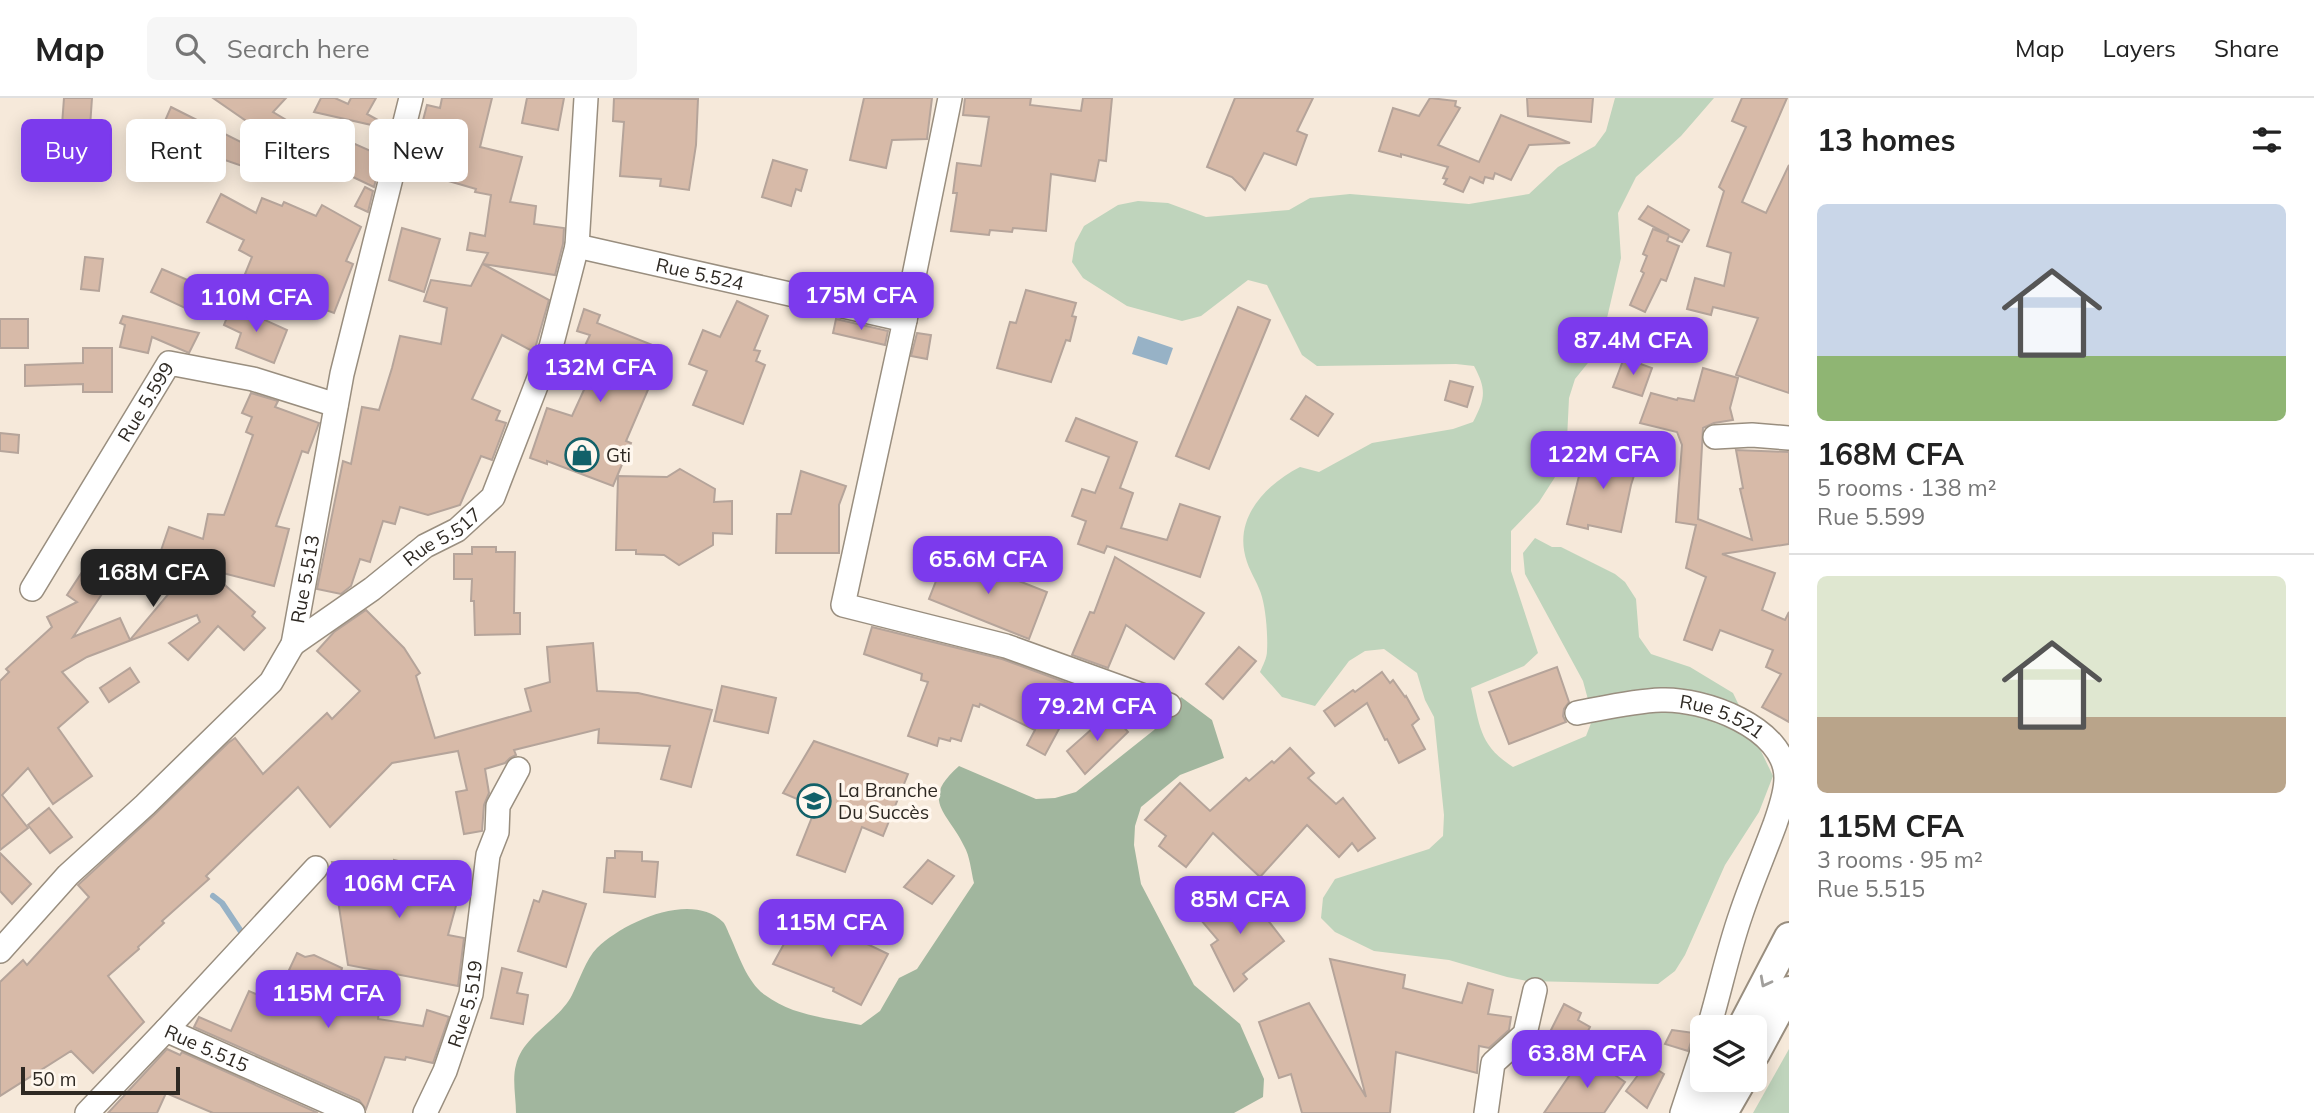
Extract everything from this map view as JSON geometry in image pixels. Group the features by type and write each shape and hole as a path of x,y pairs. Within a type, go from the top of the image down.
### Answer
{"main road":[{"path":"1748,1015 1789,937"},
{"path":"1767,1032 1789,991"},
{"path":"1695,1113 1707,1092"},
{"path":"1723,1113 1735,1092"}],"street":[{"name":"Rue 5.513","path":"0,951 68,875 145,805 271,682 293,643 336,405 411,98"},
{"name":"Rue 5.517","path":"293,643 372,589 425,545 457,530 493,498 551,347 577,246 586,98"},
{"path":"950,98 843,605 1006,646 1169,705"},
{"name":"Rue 5.524","path":"577,246 905,320"},
{"name":"Rue 5.599","path":"32,589 169,363 253,379 336,405"},
{"path":"1714,437 1752,435 1789,438"},
{"name":"Rue 5.521","path":"1577,713 1661,700 1686,700 1713,707 1753,727 1769,738 1780,756 1786,775 1784,798 1740,915 1712,1015"},
{"name":"Rue 5.519","path":"425,1113 445,1072 471,994 488,855 497,832 498,806 518,769"},
{"path":"166,1030 316,868"},
{"path":"1486,1113 1493,1063 1525,1034 1535,990"},
{"name":"Rue 5.515","path":"87,1113 166,1030 353,1113"},
{"path":"1682,1113 1690,1089"}],"green space":[{"path":"1615,98 1714,98 1681,136 1636,177 1618,213 1621,258 1600,348 1575,379 1569,398 1566,460 1539,502 1511,531 1511,571 1538,653 1524,666 1471,688 1487,742 1493,751 1513,767 1586,736 1593,718 1583,681 1525,574 1523,553 1535,538 1552,547 1561,547 1615,574 1625,582 1636,599 1639,637 1651,654 1690,667 1733,693 1773,776 1759,812 1725,865 1685,955 1675,971 1658,984 1527,981 1449,960 1374,951 1335,932 1321,918 1323,898 1335,879 1429,849 1443,836 1444,815 1434,717 1425,700 1417,673 1384,649 1365,651 1349,661 1315,706 1282,697 1260,672 1267,654 1266,617 1261,593 1247,562 1244,546 1244,532 1255,505 1287,474 1300,467 1319,472 1372,443 1453,429 1473,422 1483,394 1474,366 1317,366 1302,355 1267,285 1248,280 1201,316 1182,321 1127,306 1083,278 1072,262 1075,243 1084,226 1118,205 1138,201 1168,203 1206,217 1289,210 1310,198 1350,194 1469,204 1529,194 1558,167 1595,146 1606,131"},
{"path":"1181,697 1212,720 1224,758 1180,775 1141,807 1135,826 1134,845 1141,884 1194,985 1240,1024 1264,1079 1263,1097 1234,1113 516,1113 515,1070 526,1045 566,1004 597,948 640,920 658,914 694,909 710,913 724,923 748,976 765,995 799,1012 861,1025 880,1011 899,978 917,969 974,883 966,850 940,806 941,788 947,778 959,766 1036,799 1055,798 1076,792 1154,730"},
{"path":"1789,1049 1789,1113 1753,1113"}],"water":[{"path":"1138,336 1173,348 1167,365 1132,354"}],"building":[{"path":"64,98 92,98 91,119 62,119"},
{"path":"213,98 286,98 273,112 285,119 243,119"},
{"path":"321,98 335,98 348,104 351,98 376,98 367,114 376,119 369,119 369,124 355,121 355,119 314,112"},
{"path":"442,98 492,98 480,147 522,157 510,202 536,206 534,224 564,228 555,275 483,264 549,300 534,352 502,335 472,399 500,411 496,420 506,423 492,460 481,456 460,505 428,515 400,507 395,524 383,521 370,562 360,559 351,586 341,594 317,589 343,461 351,464 362,407 379,410 400,336 441,344 447,308 424,301 431,280 471,286 488,253 467,250 470,233 485,236 491,195 475,192 476,189 452,182 468,182 468,119 423,119 427,105 440,108"},
{"path":"527,98 564,98 558,130 522,123"},
{"path":"614,98 698,99 696,145 689,190 660,186 661,179 620,176 624,122 613,121"},
{"path":"864,98 932,98 927,139 892,140 886,168 850,160"},
{"path":"965,98 1031,98 1030,105 1081,111 1083,98 1112,98 1106,161 1099,160 1095,181 1051,174 1046,231 1013,228 1012,232 990,230 989,235 951,231 957,193 953,193 957,163 981,166 989,117 963,115"},
{"path":"1235,98 1313,98 1297,131 1307,135 1296,165 1264,153 1245,190 1232,177 1207,167"},
{"path":"1430,98 1456,101 1455,106 1460,108 1438,145 1479,162 1501,115 1570,143 1529,145 1511,180 1495,173 1493,179 1485,177 1483,183 1470,177 1463,192 1444,184 1447,179 1443,178 1448,167 1379,151 1393,108 1419,116"},
{"path":"1527,98 1593,98 1591,122 1528,116"},
{"path":"1742,98 1787,98 1742,202 1766,213 1789,165 1789,393 1736,375 1758,318 1713,307 1711,315 1687,309 1695,278 1724,286 1731,253 1707,246 1724,191 1719,187 1746,127 1732,121"},
{"path":"171,107 195,119 166,119"},
{"path":"226,134 240,142 240,165 226,160"},
{"path":"355,144 369,150 369,182 375,182 374,187 355,178"},
{"path":"773,160 807,170 801,191 796,189 791,206 762,197"},
{"path":"365,187 373,191 368,212 355,206"},
{"path":"221,194 256,213 262,198 282,206 284,202 316,216 322,205 361,227 346,261 353,264 334,313 243,279 252,257 239,250 244,240 207,222"},
{"path":"1648,206 1689,230 1682,242 1669,236 1667,241 1679,246 1666,281 1661,279 1645,312 1630,305 1644,273 1641,271 1647,256 1643,254 1653,229 1669,235 1639,219"},
{"path":"402,228 440,239 424,292 389,280"},
{"path":"85,257 103,259 99,291 81,289"},
{"path":"162,269 190,281 188,286 193,288 185,308 151,292"},
{"path":"1026,290 1076,303 1072,316 1076,317 1070,341 1066,340 1051,382 997,368 1010,322 1016,323"},
{"path":"737,301 768,316 754,350 760,351 756,361 765,365 743,424 693,405 707,371 689,364 703,330 720,337"},
{"path":"232,305 287,330 274,363 236,348 241,333 224,325"},
{"path":"1238,307 1270,320 1209,469 1176,456"},
{"path":"584,309 600,315 597,323 665,350 626,441 631,443 613,486 547,461 547,464 530,458 547,408 572,416 589,379 573,371 590,335 577,331"},
{"path":"123,316 199,333 189,353 152,337 148,353 120,347 125,325 120,323"},
{"path":"0,319 28,319 28,348 0,348"},
{"path":"836,319 888,331 885,345 833,333"},
{"path":"917,333 931,335 927,359 911,356"},
{"path":"83,348 112,348 112,392 83,392 83,384 25,386 25,365 83,363"},
{"path":"1624,358 1652,368 1642,396 1613,387"},
{"path":"1703,368 1738,378 1730,408 1733,420 1703,428 1698,519 1752,540 1740,489 1743,488 1736,450 1789,452 1789,544 1722,554 1775,573 1762,610 1785,620 1789,612 1789,722 1762,707 1781,674 1766,667 1773,650 1720,630 1712,650 1684,640 1706,577 1686,568 1696,525 1676,522 1682,445 1677,432 1640,423 1651,393 1677,400 1694,401"},
{"path":"1450,381 1473,387 1467,407 1445,400"},
{"path":"251,393 278,401 275,407 319,423 308,453 302,451 276,526 289,529 274,586 207,569 255,612 252,616 265,628 244,650 218,626 188,660 169,643 200,622 197,615 87,657 62,672 88,702 58,728 92,776 53,804 28,768 2,795 28,828 0,850 0,681 9,672 6,669 52,627 47,617 77,602 67,595 86,566 110,582 73,637 120,618 130,640 176,585 152,577 169,527 203,539 208,514 224,515 253,435 246,432 252,417 242,413"},
{"path":"1306,396 1333,414 1318,436 1291,419"},
{"path":"1076,418 1137,442 1120,488 1133,493 1121,528 1167,540 1180,504 1220,517 1200,577 1107,546 1104,553 1078,544 1086,521 1072,516 1082,489 1095,493 1109,457 1066,441"},
{"path":"0,433 19,435 18,453 0,451"},
{"path":"1586,448 1639,460 1621,532 1567,524"},
{"path":"680,469 715,489 714,502 732,501 732,534 713,533 713,545 679,565 664,555 616,550 618,476 667,477"},
{"path":"801,471 846,486 839,505 839,553 776,553 777,514 791,514"},
{"path":"472,547 496,547 496,552 515,552 514,613 520,613 520,634 475,635 474,601 471,601 472,579 454,579 454,554 472,554"},
{"path":"947,553 1047,592 1029,639 929,599"},
{"path":"1115,557 1204,613 1174,659 1126,625 1108,668 1072,655 1090,612 1094,613"},
{"path":"366,610 404,648 420,673 416,676 435,738 531,711 525,689 550,682 547,647 593,643 597,691 638,693 712,710 691,787 661,779 670,746 598,743 599,729 514,750 516,755 505,763 485,769 489,793 484,805 482,831 464,834 456,792 467,790 458,751 392,763 330,827 298,787 206,876 209,879 162,921 164,923 138,947 139,949 108,976 144,1022 93,1073 71,1051 0,1096 0,982 23,960 27,965 89,897 78,885 228,743 235,738 263,774 327,713 332,719 360,691 317,651 334,632"},
{"path":"872,627 1002,659 1081,688 1045,755 1027,745 1035,730 980,704 979,707 973,705 961,741 939,738 937,746 908,736 928,682 921,680 922,674 864,654"},
{"path":"1239,647 1256,661 1223,699 1206,684"},
{"path":"1557,667 1569,702 1564,709 1566,722 1509,744 1489,692"},
{"path":"130,668 139,682 109,702 100,688"},
{"path":"1382,672 1390,683 1393,680 1406,696 1419,719 1412,725 1425,749 1399,763 1367,703 1335,726 1324,711"},
{"path":"722,686 776,698 768,733 714,721"},
{"path":"1111,712 1128,732 1085,774 1067,751"},
{"path":"814,741 908,774 883,836 862,827 845,872 797,855 816,807 783,793"},
{"path":"1290,748 1314,773 1308,778 1336,804 1343,798 1375,838 1358,851 1352,843 1339,857 1307,825 1260,877 1213,833 1186,867 1159,846 1166,836 1145,820 1180,783 1210,811 1246,778 1249,781"},
{"path":"49,808 72,837 50,853 28,825"},
{"path":"615,851 642,852 642,861 658,862 655,897 604,892 607,858 615,858"},
{"path":"0,853 31,884 12,904 0,891"},
{"path":"394,860 450,873 447,888 460,891 448,935 464,938 458,986 348,965 332,862 394,864"},
{"path":"928,860 954,876 932,904 904,887"},
{"path":"1242,887 1284,941 1243,974 1247,979 1234,991 1211,945 1218,940 1200,919"},
{"path":"543,891 586,904 566,967 518,951 534,900 539,902"},
{"path":"807,915 888,954 861,1005 833,991 834,988 773,964 796,922 801,925"},
{"path":"297,953 305,957 314,955 342,968 338,984 381,997 378,1019 423,1026 427,1010 449,1017 433,1063 406,1057 405,1060 385,1057 366,1109 359,1100 194,1027 199,1017 231,1031 249,991 274,1002"},
{"path":"1330,959 1405,975 1403,988 1462,1003 1468,983 1493,990 1488,1014 1511,1017 1509,1030 1489,1048 1479,1046 1477,1073 1396,1052 1390,1113 1302,1113 1291,1074 1279,1078 1259,1022 1309,1003 1366,1097"},
{"path":"502,968 522,973 517,993 528,995 523,1024 491,1018"},
{"path":"1564,1004 1581,1013 1578,1020 1590,1027 1580,1047 1550,1032"},
{"path":"1672,1030 1690,1032 1688,1051 1665,1044"},
{"path":"167,1049 180,1055 182,1052 318,1113 213,1113 166,1093 157,1113 108,1113"},
{"path":"1584,1054 1625,1082 1604,1113 1544,1113"},
{"path":"1647,1063 1664,1074 1647,1108 1626,1091"}],"waterway":[{"path":"213,896 222,903 244,936"}],"place":[{"name":"Gti","path":"582,455"},
{"name":"La Branche Du Succès","path":"814,801"}]}
